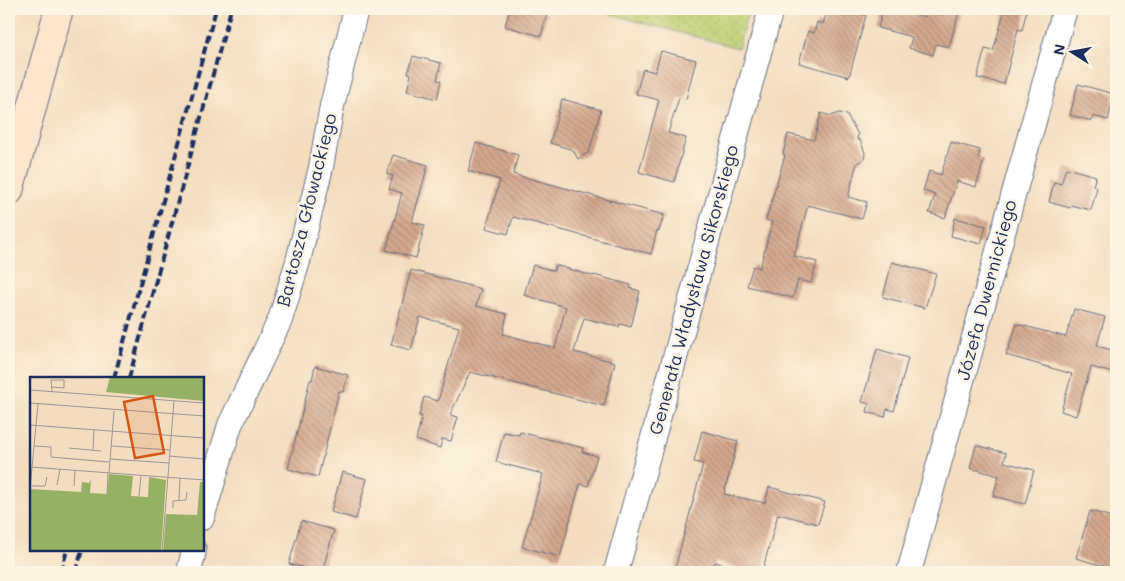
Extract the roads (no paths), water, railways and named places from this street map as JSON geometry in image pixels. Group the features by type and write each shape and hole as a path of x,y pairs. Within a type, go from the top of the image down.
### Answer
{"main road":[{"path":"9,191 59,9"}],"street":[{"name":"Bartosza Głowackiego","path":"204,511 230,425 280,320 298,261 321,167 332,106 356,9"},
{"name":"Generała Władysława Sikorskiego","path":"616,572 772,9"},
{"name":"Józefa Dwernickiego","path":"909,572 1065,9"},
{"path":"189,572 194,551"}],"railway":[{"path":"114,377 216,9"},
{"path":"129,377 231,9"},
{"path":"61,572 67,551"},
{"path":"76,572 82,551"}]}
